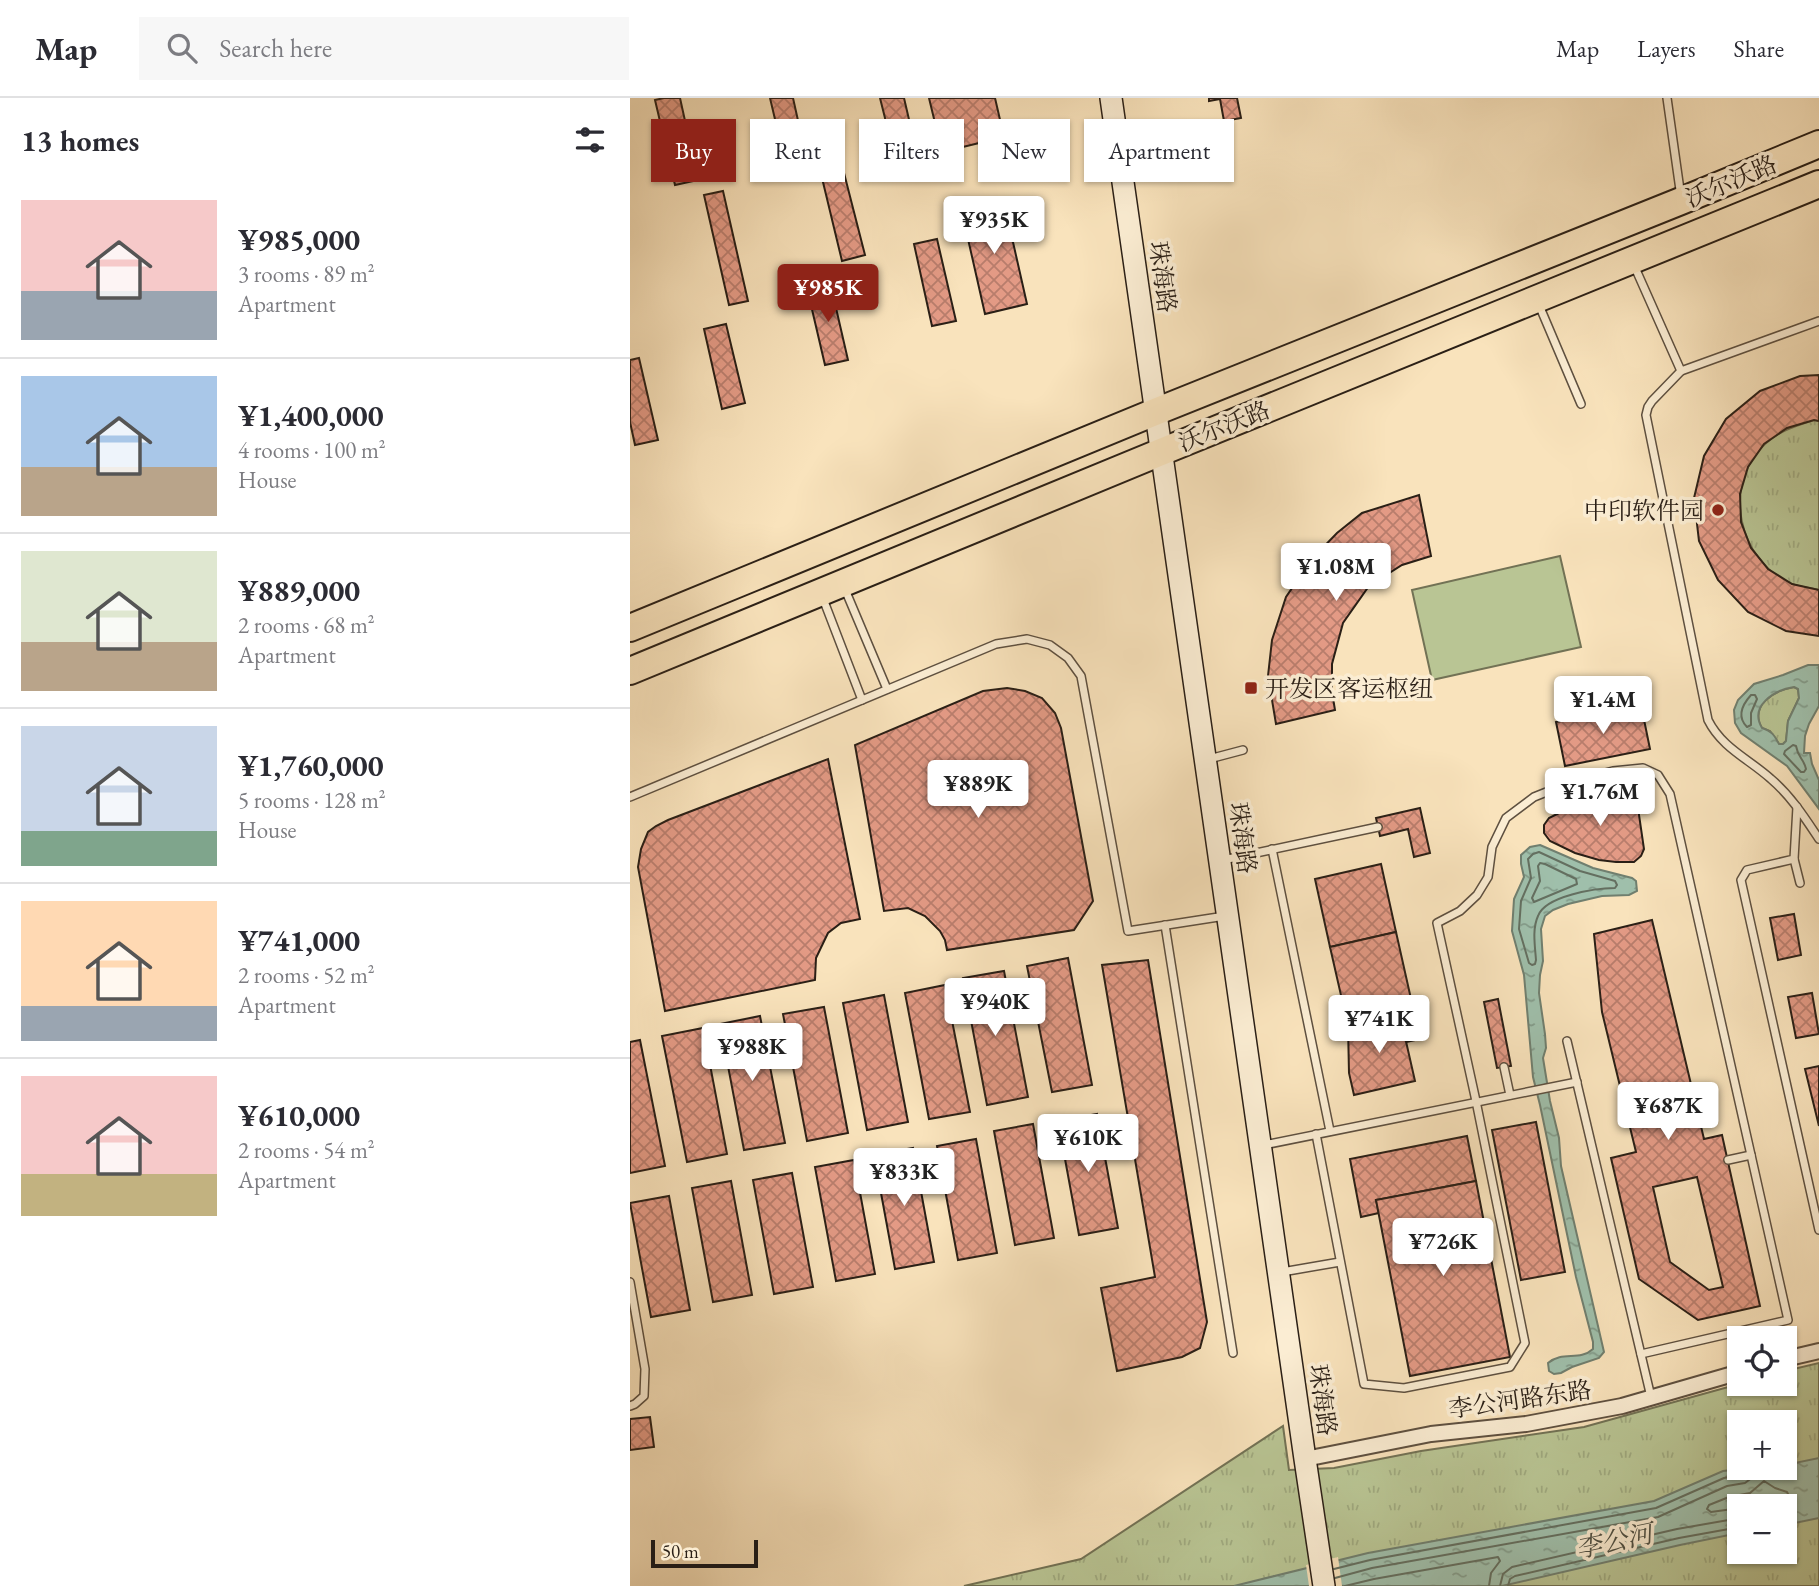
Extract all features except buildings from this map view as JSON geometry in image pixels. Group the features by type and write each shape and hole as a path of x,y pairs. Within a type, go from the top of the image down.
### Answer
{"highway":[{"name":"沃尔沃路","path":"630,628 1155,412 1819,144"},
{"name":"沃尔沃路","path":"630,671 1536,299 1819,186"}],"main road":[{"name":"珠海路","path":"1111,98 1324,1586"}],"street":[{"path":"1797,1356 1819,1351"},
{"name":"李公河路东路","path":"1305,1458 1431,1434 1526,1424 1622,1406 1727,1376"}],"lane":[{"path":"1667,98 1681,201"},
{"path":"1632,261 1681,371"},
{"path":"1536,299 1581,404"},
{"path":"1819,321 1681,371 1652,401 1646,415 1708,720 1720,740 1771,778 1797,807 1819,839"},
{"path":"831,588 887,689"},
{"path":"831,588 862,700"},
{"path":"630,797 996,644 1027,639 1050,645 1069,657 1080,676 1128,931 1227,915"},
{"path":"1205,760 1244,750"},
{"path":"1316,1134 1364,1384 1404,1388 1510,1367 1525,1343 1437,923 1460,911 1477,895 1488,877 1492,847 1506,818 1534,797 1574,781 1613,771 1643,768 1658,775 1670,794 1788,1320 1641,1354"},
{"path":"1797,807 1794,859 1800,883"},
{"path":"1219,861 1378,827"},
{"path":"1272,849 1331,1131"},
{"path":"1794,859 1747,870 1741,880 1819,1230"},
{"path":"1166,925 1233,1353"},
{"path":"1567,1041 1651,1398"},
{"path":"1504,1067 1510,1095"},
{"path":"1260,1146 1577,1082"},
{"path":"1728,1160 1751,1155"},
{"path":"1278,1273 1340,1262"},
{"path":"630,1282 645,1369 644,1396 630,1406"}],"green space":[{"path":"1814,420 1819,421 1819,590 1792,584 1774,573 1759,558 1748,541 1740,500 1743,480 1751,461 1765,444 1782,432"},
{"path":"1560,556 1581,647 1432,680 1412,590"},
{"path":"1794,687 1798,689 1799,698 1788,721 1786,741 1779,744 1770,731 1762,728 1759,713 1761,706 1772,695"},
{"path":"1819,1363 1819,1586 964,1586 1081,1559 1283,1426 1289,1470 1334,1468 1421,1451 1584,1427 1727,1387 1727,1396 1797,1396 1797,1368"}],"water":[{"path":"1808,665 1819,665 1819,706 1805,736 1804,753 1810,753 1819,780 1819,809 1787,766 1741,733 1735,723 1734,710 1738,700 1754,684","holes":["1794,687 1798,689 1799,698 1788,721 1786,741 1779,744 1773,734 1762,728 1759,720 1761,706 1772,695"]},
{"path":"1540,845 1593,868 1632,878 1636,881 1637,891 1629,895 1602,896 1568,904 1545,916 1541,929 1543,961 1539,993 1546,1048 1543,1058 1559,1138 1561,1166 1604,1352 1599,1358 1554,1374 1549,1371 1548,1363 1559,1357 1588,1353 1593,1349 1593,1342 1576,1277 1533,1077 1524,975 1512,931 1514,899 1524,877 1521,855 1530,847"},
{"name":"李公河","path":"1819,1458 1819,1518 1797,1523 1797,1494 1727,1494 1727,1535 1502,1586 1234,1586 1368,1553 1654,1501 1723,1471 1727,1471 1727,1480 1797,1480 1797,1463"}],"pier":[{"path":"1338,1557 1342,1586 1309,1586 1306,1565"}],"place":[{"name":"中印软件园","path":"1718,510"},
{"name":"开发区客运枢纽","path":"1251,688"}]}
